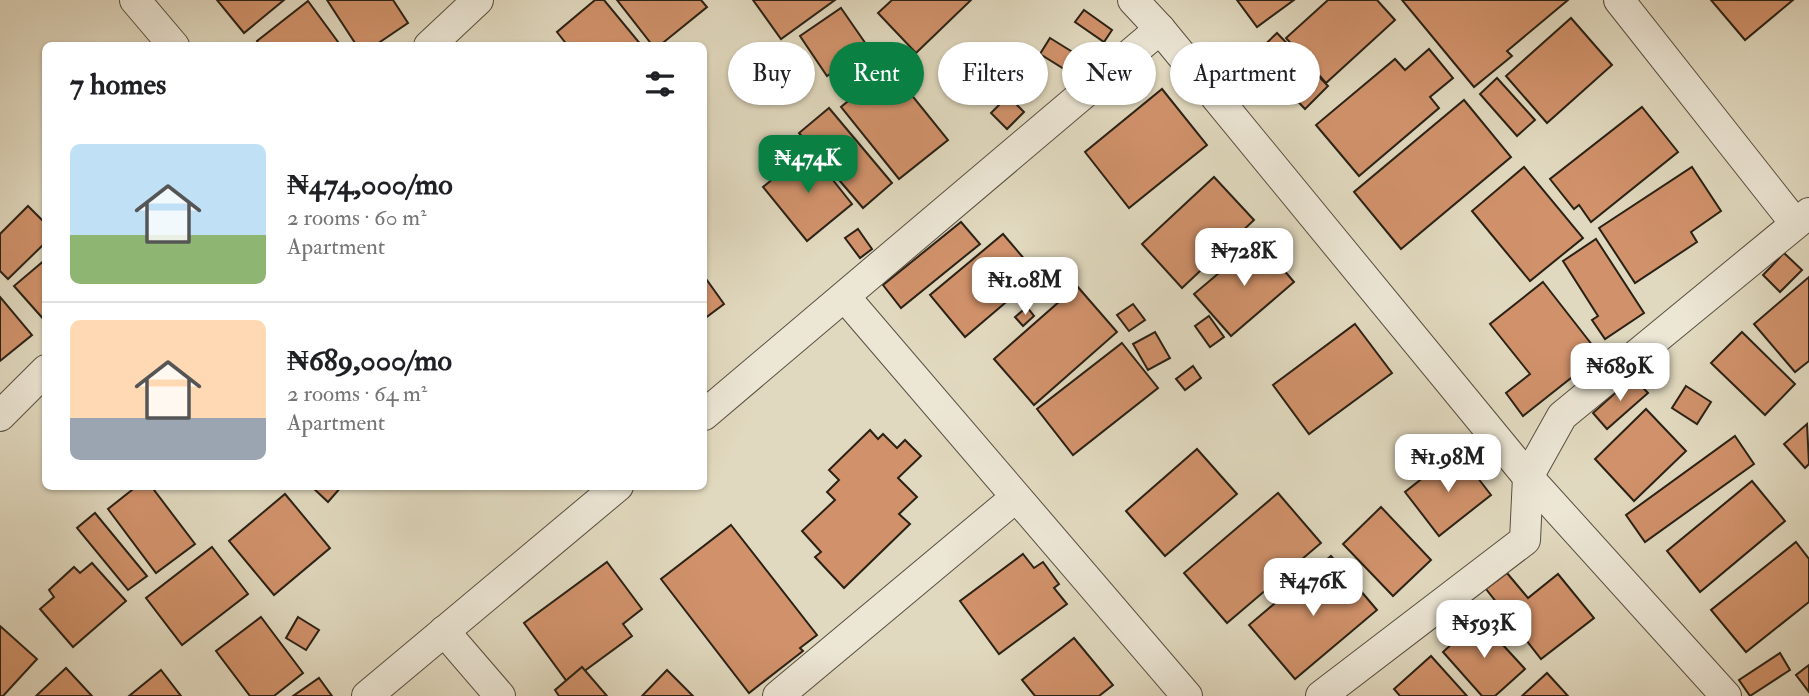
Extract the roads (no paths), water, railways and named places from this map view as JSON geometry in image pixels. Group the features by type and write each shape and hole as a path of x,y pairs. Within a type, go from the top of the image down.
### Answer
{"street":[{"path":"135,0 171,42"},
{"path":"433,42 478,0"},
{"path":"1133,0 1160,29 1528,477 1726,696"},
{"path":"1321,696 1525,540 1528,477 1562,416 1802,218 1619,0"},
{"path":"707,412 1160,29"},
{"path":"845,297 1186,696"},
{"path":"0,416 42,374"},
{"path":"368,696 613,490"},
{"path":"778,696 1015,498"},
{"path":"444,631 500,696"}]}
